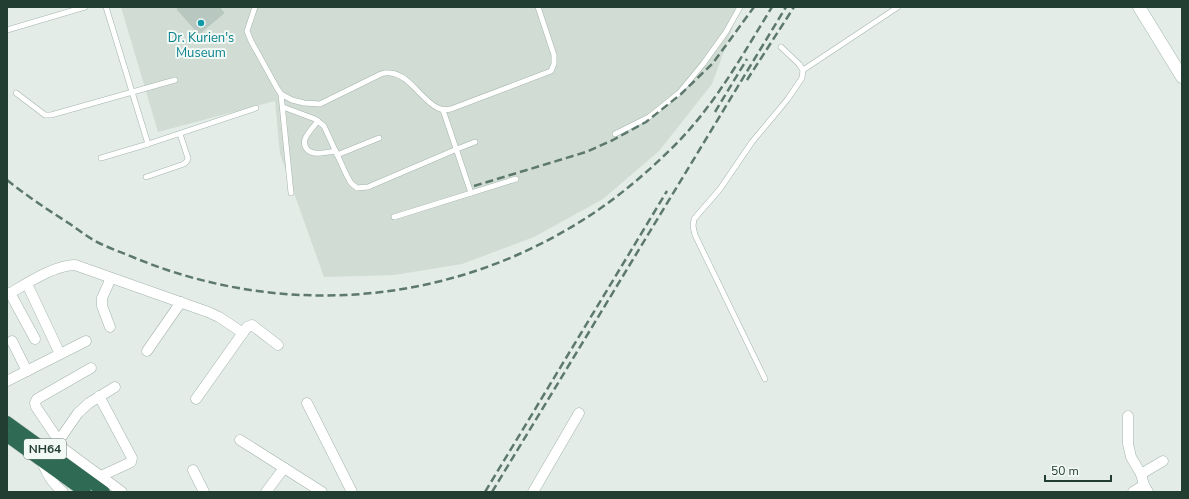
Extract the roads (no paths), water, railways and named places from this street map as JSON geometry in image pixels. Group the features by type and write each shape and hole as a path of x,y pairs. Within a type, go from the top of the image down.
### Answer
{"highway":[{"name":"NH64","path":"7,422 50,452 82,485 104,492"},
{"name":"NH64","path":"7,436 50,452"}],"street":[{"path":"1139,7 1182,76"},
{"path":"35,339 9,294 56,268 67,265 76,265 181,302 219,317 243,333"},
{"path":"110,326 102,306 102,298 111,278"},
{"path":"27,284 60,354"},
{"path":"147,351 181,302"},
{"path":"196,399 247,327 252,325 278,344"},
{"path":"12,341 27,371"},
{"path":"7,382 86,341"},
{"path":"63,492 53,484 48,475 50,452 35,403 37,399 91,368"},
{"path":"50,452 78,413 99,396 114,387"},
{"path":"99,396 132,458 131,462 100,476"},
{"path":"307,403 352,492"},
{"path":"533,492 579,414"},
{"path":"1128,416 1128,444 1131,457 1146,489 1133,492"},
{"path":"240,440 284,468 310,489 322,492"},
{"path":"50,452 100,476 122,492"},
{"path":"1140,474 1163,461"},
{"path":"266,492 284,468"},
{"path":"193,470 204,492"}],"lane":[{"path":"7,30 85,7"},
{"path":"106,7 148,144"},
{"path":"255,7 247,31 251,41 281,94 291,193"},
{"path":"281,94 304,104 320,104 381,74 391,72 401,76 431,104 443,110 451,109 551,71 554,64 554,55 538,7"},
{"path":"615,134 650,117 679,93 703,64 726,32 740,7"},
{"path":"803,70 898,7"},
{"path":"764,379 694,235 693,226 694,219 720,189 752,142 787,100 802,78 803,70 800,64 781,47"},
{"path":"16,93 45,115 51,115 174,80"},
{"path":"283,107 318,121 324,126 346,176 357,188 368,187 475,142"},
{"path":"101,158 180,134 256,108"},
{"path":"443,110 471,193"},
{"path":"318,121 305,139 304,143 307,149 311,152 336,153 379,138"},
{"path":"146,176 184,164 187,161 188,158 180,134"},
{"path":"394,217 516,179"}],"railway":[{"path":"474,186 586,152 613,140 646,122 681,94 713,63 754,7"},
{"path":"7,180 22,192 97,242 135,258 189,277 243,289 299,295 354,294 410,288 464,275 517,255 568,229 611,201 650,168 689,130 728,79 772,7"},
{"path":"492,492 786,7"},
{"path":"747,80 794,7"},
{"path":"715,112 747,59"},
{"path":"485,492 667,191"}],"place":[{"name":"Dr. Kurien's Museum","path":"201,23"}]}
